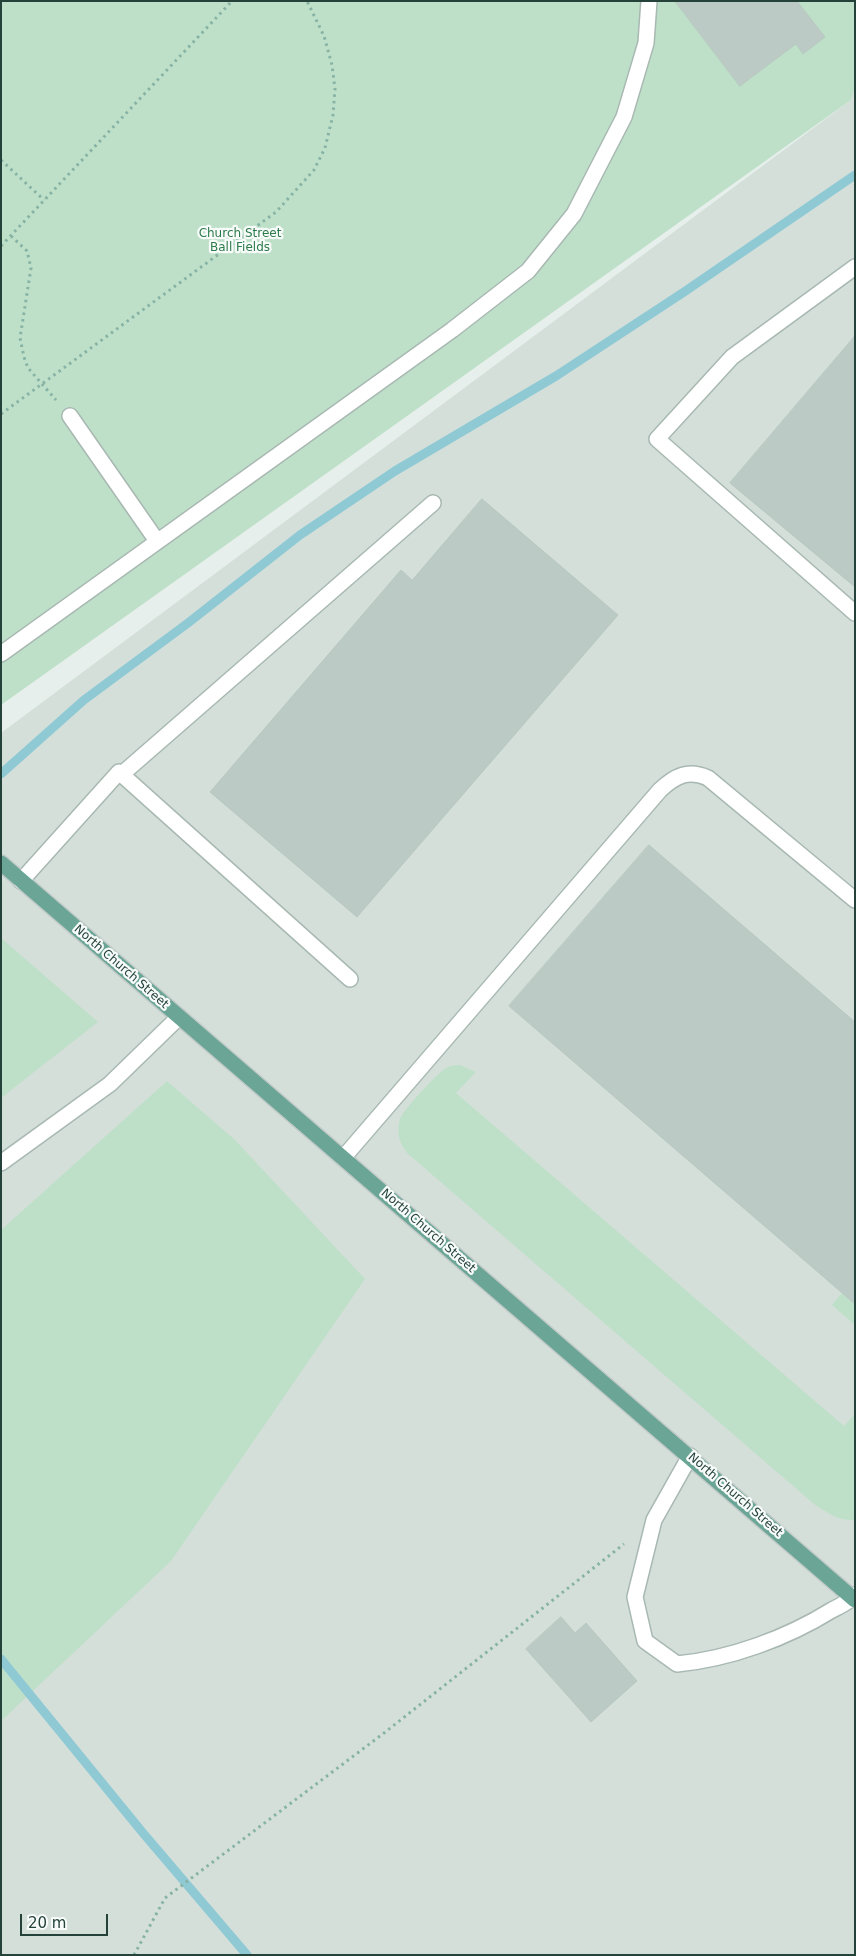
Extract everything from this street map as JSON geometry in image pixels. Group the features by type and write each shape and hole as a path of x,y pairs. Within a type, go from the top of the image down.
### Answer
{"main road":[{"name":"North Church Street","path":"1,863 854,1598"}],"lane":[{"path":"1,654 452,330 528,270 574,214 624,117 646,43 649,1"},
{"path":"855,267 732,357 657,439 855,614"},
{"path":"70,416 157,541"},
{"path":"21,881 120,772 122,774 433,503"},
{"path":"343,1158 671,779 681,774 690,773 708,778 855,900"},
{"path":"122,774 350,979"},
{"path":"1,1163 110,1084 179,1017"},
{"path":"690,1456 654,1520 635,1597 645,1641 677,1664 706,1661 792,1633 854,1598"}],"path":[{"path":"1,246 232,1"},
{"path":"1,414 276,212 314,170 325,148 333,116 335,89 332,65 324,36 307,1"},
{"path":"1,160 44,200"},
{"path":"11,236 27,251 30,258 31,268 20,338 28,368 41,384"},
{"path":"134,1955 165,1898 384,1733 654,1520"}],"shaded area":[{"path":"855,87 855,1955 1,1955 1,733 851,100"}],"green space":[{"name":"Church Street Ball Fields","path":"1,1 855,1 855,87 851,100 1,705"},
{"path":"1,938 98,1022 1,1098"},
{"path":"460,1065 476,1072 456,1093 844,1426 855,1414 855,1520 838,1518 814,1504 407,1153 398,1133 400,1119 403,1114 438,1075 448,1067"},
{"path":"167,1081 235,1140 365,1279 171,1561 1,1721 1,1230"},
{"path":"842,1293 855,1304 855,1325 832,1305"}],"building":[{"path":"675,1 797,1 825,37 803,54 796,44 740,86"},
{"path":"855,336 855,587 730,483"},
{"path":"482,499 618,615 357,917 210,792 401,570 412,580"},
{"path":"649,845 855,1022 855,1304 509,1006"},
{"path":"561,1617 575,1633 586,1623 637,1681 591,1722 526,1649"}],"waterway":[{"path":"1,774 84,700 188,623 300,535 395,471 556,376 684,292 855,175"},
{"path":"1,1659 143,1833 247,1955"}]}
